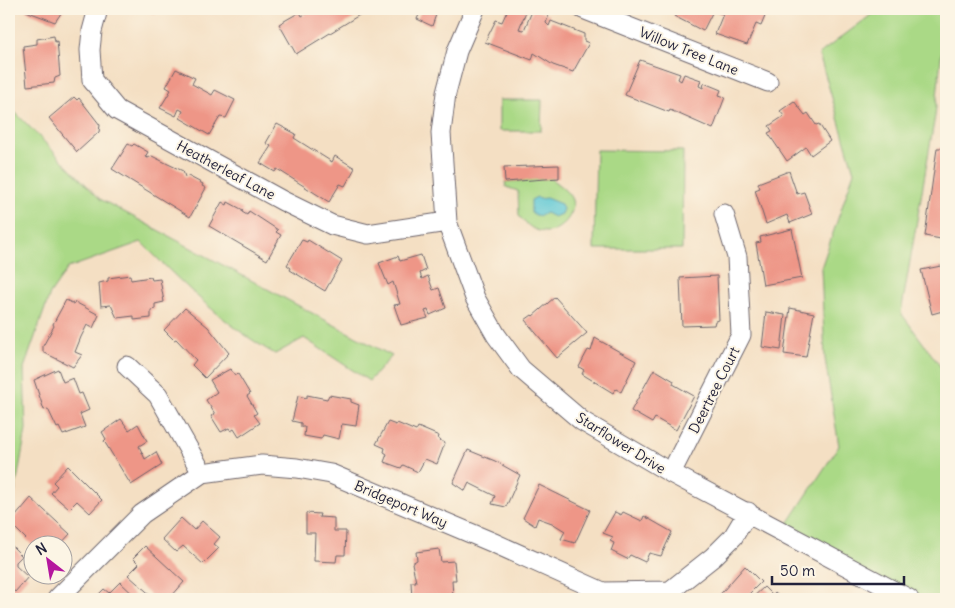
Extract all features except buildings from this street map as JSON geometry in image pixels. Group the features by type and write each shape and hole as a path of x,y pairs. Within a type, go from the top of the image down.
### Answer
{"street":[{"name":"Heatherleaf Lane","path":"98,9 92,31 90,50 92,80 116,110 283,201 332,225 368,234 447,222"},
{"name":"Starflower Drive","path":"474,9 457,51 444,109 441,133 447,222 475,298 496,335 521,368 582,422 671,473 748,512 909,599"},
{"name":"Willow Tree Lane","path":"583,9 768,82"},
{"name":"Deertree Court","path":"671,473 741,334 737,257 724,214"},
{"path":"127,366 158,395 202,473"},
{"name":"Bridgeport Way","path":"57,599 142,514 202,473 262,465 297,468 331,474 494,543 603,592 674,595 732,537 748,512"}],"green space":[{"path":"879,9 946,9 935,116 901,313 946,374 946,599 909,599 783,531 839,446 825,359 821,268 854,172 819,54"},
{"path":"9,97 14,111 100,199 392,356 369,381 304,338 275,354 256,343 221,317 141,242 68,268 50,294 24,368 26,430 15,492 9,498"},
{"path":"499,100 542,100 541,131 499,131"},
{"path":"596,150 683,151 682,249 594,249"},
{"path":"550,178 568,194 573,205 566,222 556,229 545,232 530,227 519,216 518,191 506,187 505,182"}],"water":[{"path":"537,197 539,199 546,198 561,204 563,209 561,214 554,217 546,213 542,215 533,214 531,212 531,200"}]}
